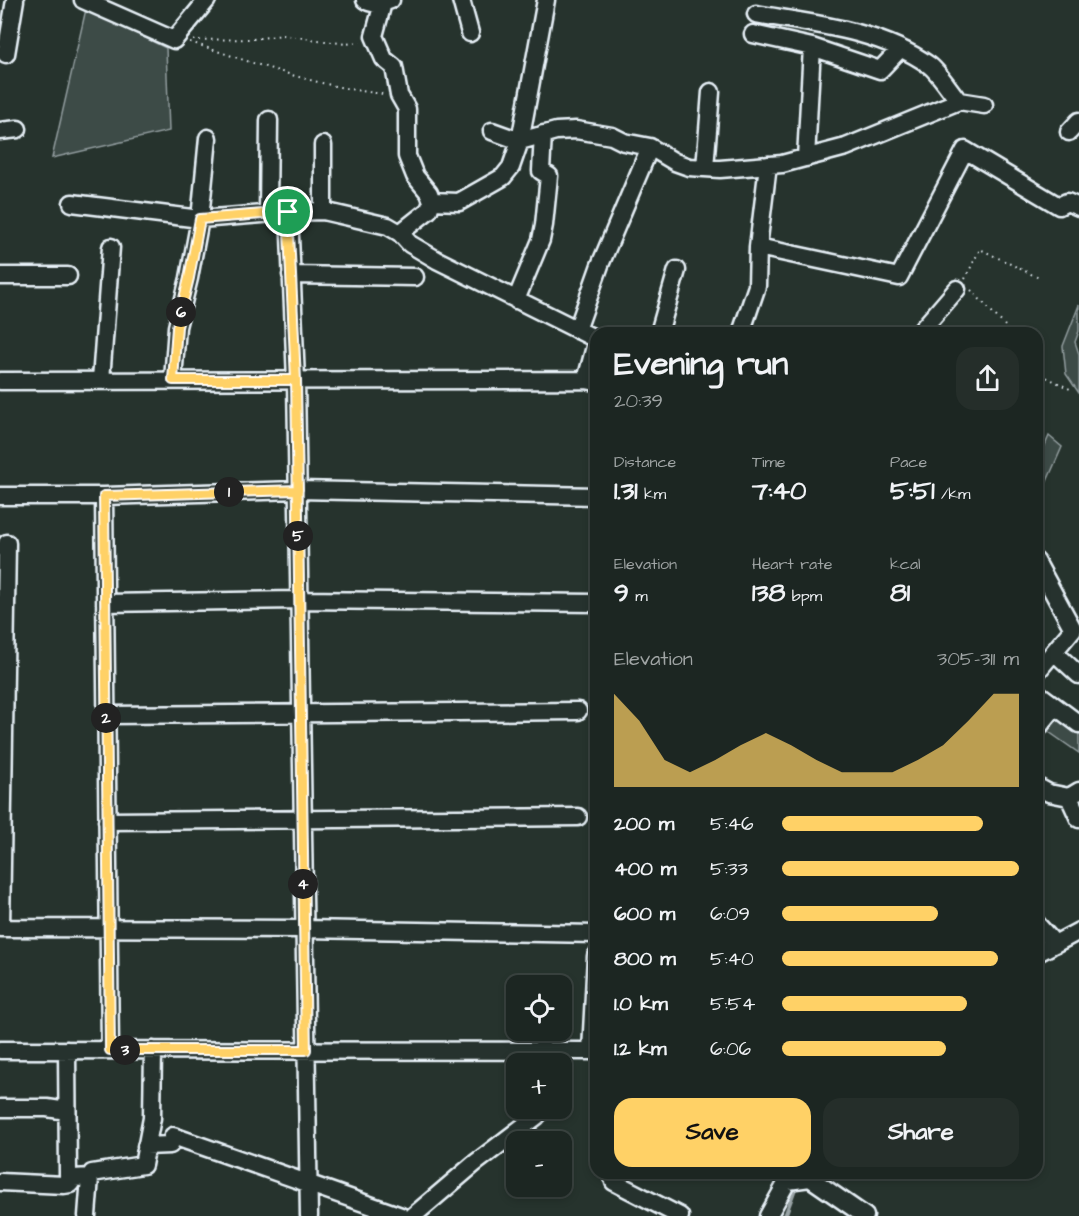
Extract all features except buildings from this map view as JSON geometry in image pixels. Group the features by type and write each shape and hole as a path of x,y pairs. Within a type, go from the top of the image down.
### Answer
{"street":[{"path":"6,54 15,0"},
{"path":"83,0 174,40 207,0"},
{"path":"365,0 368,3 387,2 374,36 384,59 394,67 399,95 407,109 407,156 415,176 429,193 432,201 429,210 400,233"},
{"path":"461,0 471,33"},
{"path":"432,201 459,202 503,177 511,167 520,141 546,0"},
{"path":"756,14 834,28 890,43 931,66 959,101"},
{"path":"753,34 812,47 880,70 900,49"},
{"path":"806,158 812,47"},
{"path":"705,168 711,92"},
{"path":"492,131 520,141 556,131 576,130 612,136 624,142 650,147 675,162 689,166 720,169 782,164 846,147 959,101 984,105"},
{"path":"268,213 269,120"},
{"path":"0,131 18,129"},
{"path":"516,300 541,240 544,225 549,176 541,171 543,134"},
{"path":"173,380 177,327 200,219 208,138"},
{"path":"323,145 323,211"},
{"path":"577,330 600,265 650,147"},
{"path":"758,247 899,276 964,150 1059,206 1067,202 1079,207"},
{"path":"743,327 757,286 758,247 768,165"},
{"path":"72,203 200,219 323,211 388,226 400,233 410,244 437,260 590,338"},
{"path":"288,212 296,380 309,1216"},
{"path":"101,380 111,247"},
{"path":"660,327 677,270"},
{"path":"291,275 415,277"},
{"path":"0,276 68,276"},
{"path":"924,327 960,286"},
{"path":"0,381 590,381"},
{"path":"0,496 104,496 298,490 590,496"},
{"path":"104,496 110,1050"},
{"path":"7,543 1,928 304,928 590,934"},
{"path":"1043,574 1073,629 1043,665"},
{"path":"105,603 299,600 590,603"},
{"path":"1054,652 1079,675"},
{"path":"1043,698 1079,724"},
{"path":"1043,722 1055,707"},
{"path":"106,715 578,711"},
{"path":"1043,790 1049,793 1074,794 1079,819"},
{"path":"107,821 578,817"},
{"path":"1043,931 1055,944"},
{"path":"1043,950 1079,931"},
{"path":"0,1050 590,1051"},
{"path":"67,1050 70,1184"},
{"path":"87,1216 92,1173 143,1165 152,1118 153,1050"},
{"path":"0,1108 47,1108 67,1112"},
{"path":"413,1216 474,1164 533,1119"},
{"path":"146,1146 170,1145 173,1136 402,1216"},
{"path":"70,1184 74,1178 90,1177"},
{"path":"614,1179 614,1182 680,1216"},
{"path":"768,1216 789,1179"},
{"path":"811,1179 865,1216"},
{"path":"0,1182 70,1184"}],"path":[{"path":"374,36 365,41 346,44 283,35 253,39 184,40 295,76 353,91 399,95"},
{"path":"1006,327 960,286 980,249 1041,279"},
{"path":"1043,376 1070,390"}],"shaded area":[{"path":"86,9 166,48 169,131 52,158"},
{"path":"1079,305 1079,331 1075,342 1079,354 1079,393 1066,374 1063,346"},
{"path":"1049,436 1062,447 1043,490 1043,450"},
{"path":"1043,688 1079,716 1079,753 1049,732 1043,719"}],"waterway":[{"path":"785,1216 796,1186"}],"route":[{"path":"288,212 200,219 177,327 173,380 296,380 300,657 306,1050 110,1050 104,496 298,490 296,380 288,212"}]}
